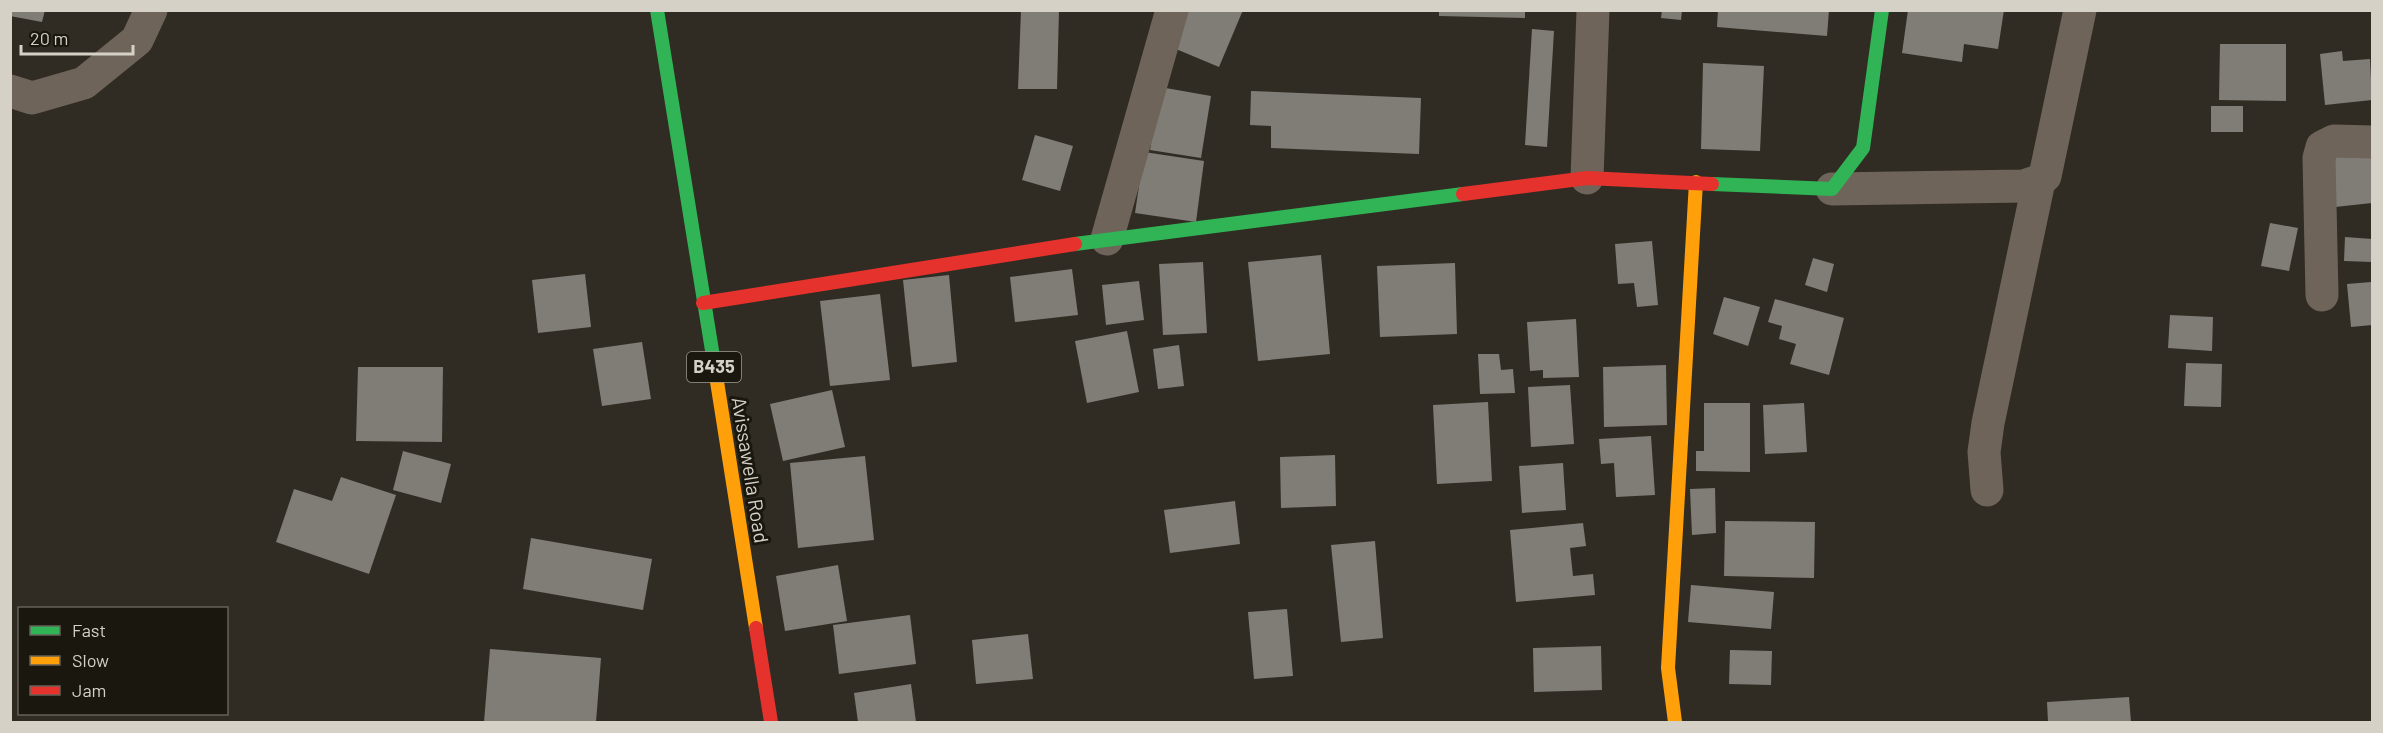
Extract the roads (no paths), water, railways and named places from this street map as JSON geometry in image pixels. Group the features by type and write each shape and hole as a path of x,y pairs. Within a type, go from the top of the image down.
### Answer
{"street":[{"path":"10,91 32,98 84,83 137,40 151,10"},
{"name":"Avissawella Road","path":"657,10 771,723"},
{"path":"1107,239 1172,10"},
{"path":"1587,178 1593,10"},
{"path":"1832,189 1863,148 1882,10"},
{"path":"703,303 1107,239 1587,178 1832,189 2024,186 2039,182 2045,176 2080,10"},
{"path":"2322,295 2319,165 2322,147 2334,141 2373,142"},
{"path":"1675,723 1668,668 1696,182"},
{"path":"1987,490 1984,452 1988,423 2039,182"}]}
